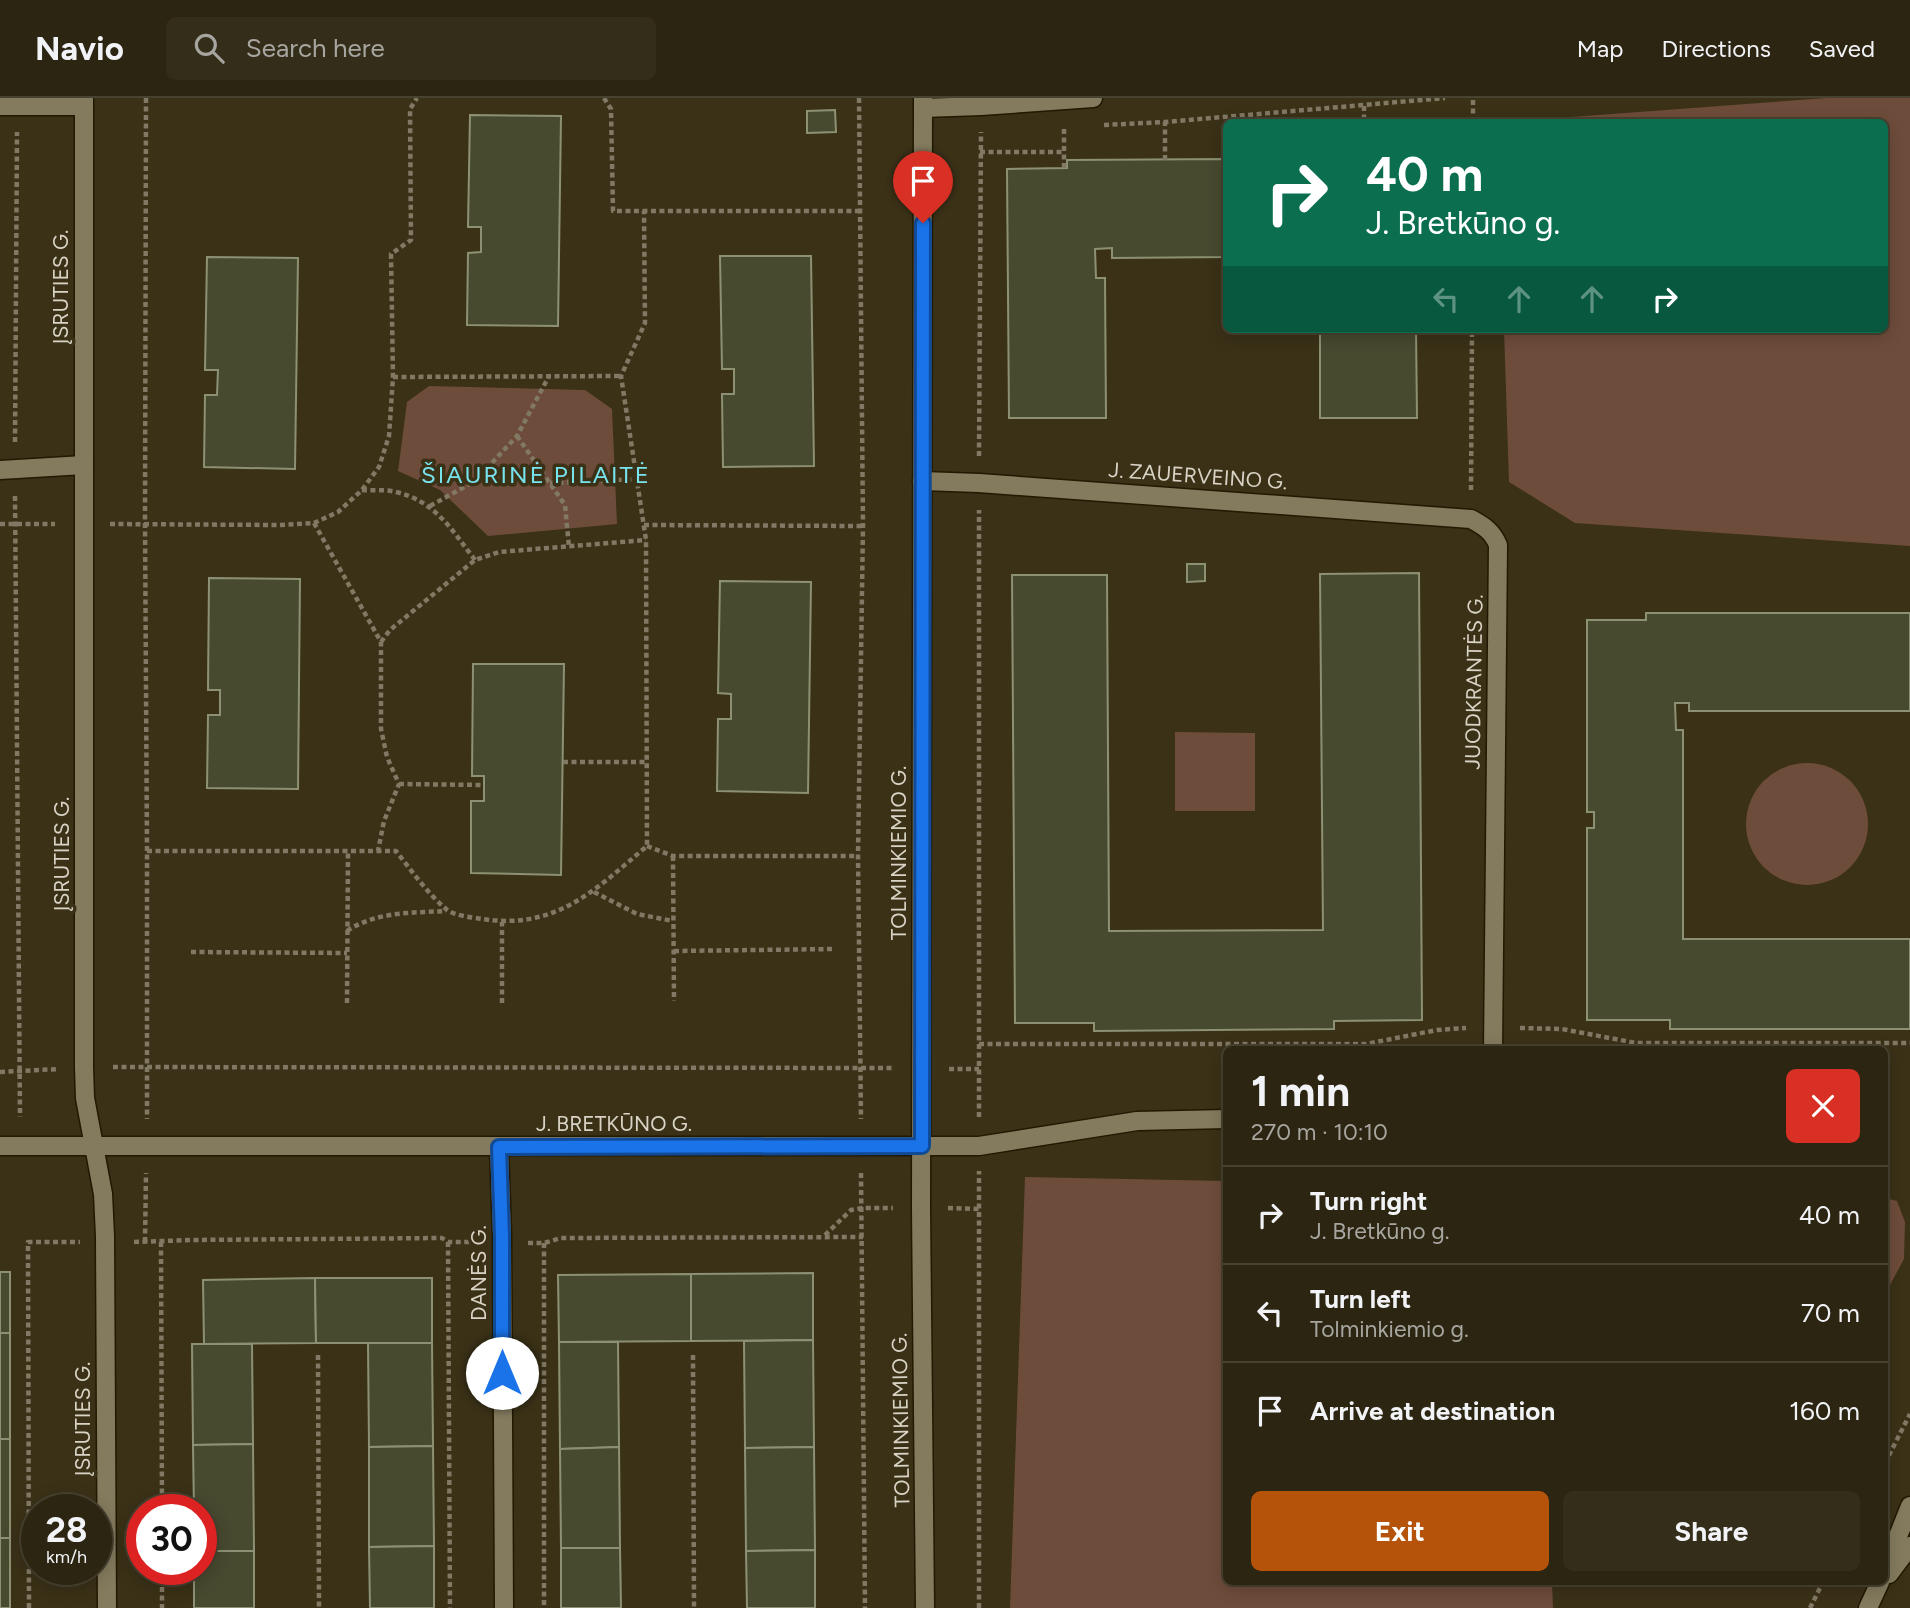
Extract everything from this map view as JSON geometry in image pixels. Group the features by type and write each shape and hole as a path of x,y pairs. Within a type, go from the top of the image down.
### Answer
{"street":[{"path":"923,103 981,106 1093,98"},
{"path":"9,106 84,102"},
{"name":"ĮSRUTIES G.","path":"84,102 84,1067 85,1098 103,1194 105,1236 107,1608"},
{"name":"TOLMINKIEMIO G.","path":"923,103 922,1146 925,1608"},
{"path":"8,470 84,465"},
{"name":"J. ZAUERVEINO G.","path":"922,481 1471,519"},
{"name":"JUODKRANTĖS G.","path":"1471,519 1493,534 1499,545 1493,1046"},
{"name":"J. BRETKŪNO G.","path":"0,1146 979,1146 1137,1121 1223,1119"},
{"name":"DANĖS G.","path":"499,1147 504,1608"},
{"path":"1888,1561 1910,1506"},
{"path":"1888,1575 1910,1546"},
{"path":"1868,1608 1880,1585"}],"path":[{"path":"145,1242 146,98"},
{"path":"0,524 314,523 338,512 362,490 379,467 389,436 393,377 391,254 411,240 410,109 417,98"},
{"path":"604,98 611,108 615,160 613,211 860,211"},
{"path":"859,98 863,527 858,856 864,1608"},
{"path":"1102,125 1445,98"},
{"path":"1473,98 1473,119"},
{"path":"9,106 8,470 16,524 21,1146"},
{"path":"979,1608 981,106"},
{"path":"1364,106 1364,119"},
{"path":"1261,114 1261,119"},
{"path":"1164,160 1165,122"},
{"path":"1064,127 1064,168"},
{"path":"980,152 1064,152"},
{"path":"347,931 357,924 383,915 447,911 502,922 548,916 594,892 647,846 646,540 621,376 645,323 644,211"},
{"path":"1471,519 1472,333"},
{"path":"430,506 475,481 517,436 549,376"},
{"path":"393,377 621,376"},
{"path":"517,436 565,505 569,547"},
{"path":"549,483 637,479"},
{"path":"362,490 395,492 430,506 447,522 475,560"},
{"path":"314,523 381,642 380,729 387,757 399,784 384,821 378,851"},
{"path":"644,525 863,527"},
{"path":"381,642 390,630 475,560 499,552 646,540"},
{"path":"563,762 647,762"},
{"path":"399,784 484,785"},
{"path":"647,846 673,856 858,856"},
{"path":"147,851 396,851 447,911"},
{"path":"347,1003 348,852"},
{"path":"673,856 674,1002"},
{"path":"594,892 637,914 673,920"},
{"path":"502,922 502,1003"},
{"path":"674,951 835,949"},
{"path":"191,952 347,953"},
{"path":"979,1044 1366,1044 1437,1030 1494,1027 1562,1029 1636,1043 1910,1043"},
{"path":"0,1072 84,1067 979,1069"},
{"path":"544,1608 544,1243 561,1238 863,1237"},
{"path":"162,1494 161,1242 442,1238 448,1242 450,1608"},
{"path":"28,1242 29,1608"},
{"path":"318,1355 318,1608"},
{"path":"693,1355 694,1608"},
{"path":"1888,1457 1910,1414"},
{"path":"162,1585 162,1608"},
{"path":"1810,1608 1822,1585"}],"shaded area":[{"path":"1827,98 1910,98 1910,546 1575,523 1509,482 1504,333 1888,333 1888,119 1543,119"},
{"path":"429,386 585,390 612,409 617,524 488,536 440,490 398,471 407,402"},
{"path":"1175,732 1255,733 1255,811 1175,811"},
{"path":"1807,763 1830,768 1850,781 1863,801 1868,824 1863,847 1850,867 1830,880 1807,885 1784,880 1764,867 1751,847 1746,824 1751,801 1764,781 1784,768"},
{"path":"1025,1177 1223,1181 1223,1585 1552,1585 1553,1608 1010,1608"},
{"path":"1888,1199 1897,1201 1905,1222 1904,1259 1888,1288"}],"building":[{"path":"835,110 836,132 807,133 807,111"},
{"path":"470,115 561,116 558,326 467,325 468,253 481,252 481,227 468,227"},
{"path":"1223,159 1223,257 1112,258 1112,248 1095,249 1096,278 1105,278 1106,418 1009,418 1007,169 1067,168 1067,160"},
{"path":"720,256 811,256 814,466 723,467 722,394 734,394 734,369 722,369"},
{"path":"207,257 298,258 295,469 204,467 205,395 217,395 218,370 205,370"},
{"path":"1320,333 1416,333 1417,418 1320,418"},
{"path":"1187,564 1205,564 1205,581 1187,582"},
{"path":"1419,573 1422,1020 1334,1021 1334,1029 1094,1031 1094,1023 1015,1023 1012,575 1107,575 1109,931 1323,930 1320,574"},
{"path":"209,578 300,579 298,789 207,788 208,715 220,715 220,690 208,690"},
{"path":"720,581 811,582 808,793 717,791 718,719 731,719 731,694 718,693"},
{"path":"1646,613 1910,613 1910,711 1689,711 1689,703 1675,703 1676,730 1683,730 1683,939 1910,939 1910,1029 1670,1029 1670,1020 1587,1020 1587,828 1594,828 1594,812 1587,812 1587,620 1646,620"},
{"path":"473,664 564,664 561,875 471,873 471,801 484,801 484,776 472,776"},
{"path":"0,1272 10,1272 10,1333 0,1333"},
{"path":"813,1273 813,1340 691,1341 691,1274"},
{"path":"691,1274 691,1341 559,1342 558,1275"},
{"path":"315,1278 316,1343 204,1344 203,1280"},
{"path":"315,1278 432,1278 432,1343 316,1343"},
{"path":"0,1333 10,1333 10,1439 0,1439"},
{"path":"813,1340 814,1447 745,1448 744,1341"},
{"path":"559,1342 618,1342 619,1447 560,1449"},
{"path":"368,1343 432,1343 433,1446 369,1447"},
{"path":"192,1344 252,1344 253,1444 193,1445"},
{"path":"0,1439 10,1439 10,1538 0,1538"},
{"path":"253,1444 254,1551 217,1551 217,1494 194,1494 193,1445"},
{"path":"433,1446 434,1546 369,1547 369,1447"},
{"path":"619,1447 620,1548 561,1548 560,1449"},
{"path":"814,1447 815,1550 746,1551 745,1448"},
{"path":"0,1538 10,1538 10,1608 0,1608"},
{"path":"434,1546 434,1608 370,1608 369,1547"},
{"path":"561,1548 620,1548 621,1608 561,1608"},
{"path":"815,1550 815,1608 747,1608 746,1551"},
{"path":"217,1551 254,1551 254,1608 194,1608 194,1585 217,1585"}],"district":[{"name":"ŠIAURINĖ PILAITĖ","path":"536,475"}],"route":[{"path":"502,1373 499,1147 922,1146 923,223"}]}
